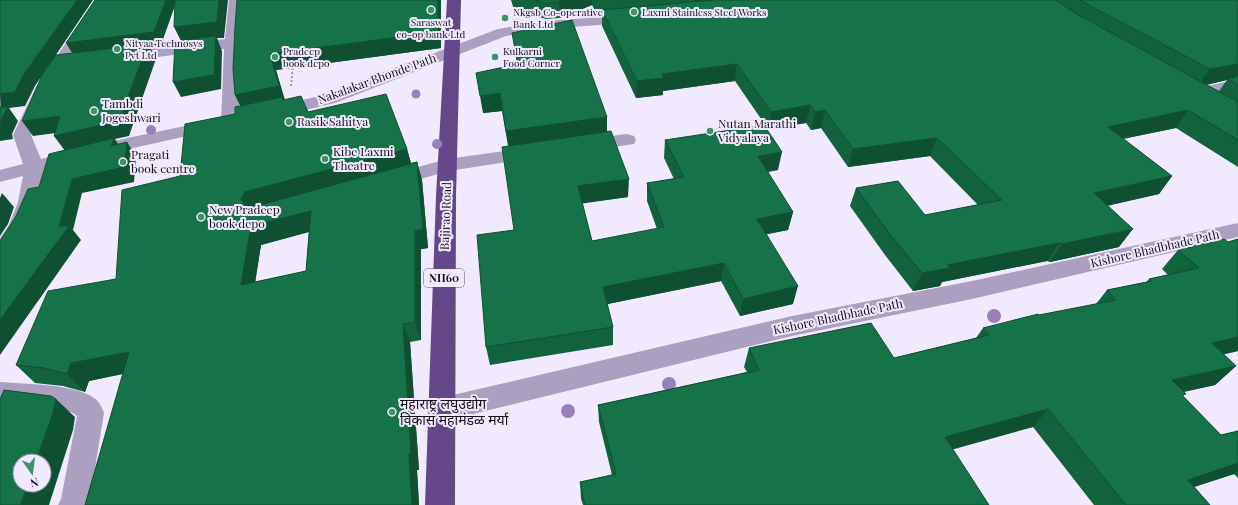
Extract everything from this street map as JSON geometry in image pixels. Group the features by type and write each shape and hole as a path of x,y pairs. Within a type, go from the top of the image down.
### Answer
{"highway":[{"name":"Bajirao Road","path":"440,505 440,410 450,52 454,0"}],"street":[{"path":"0,255 17,230 31,194 33,167 22,134 44,87 68,63 102,0"},
{"path":"236,0 232,43 244,119"},
{"name":"Nakalakar Bhonde Path","path":"0,176 329,98 503,32 538,26 645,18"},
{"path":"107,58 232,43"},
{"path":"1214,104 1189,90 1238,84"},
{"path":"13,114 32,112"},
{"path":"572,148 627,140"},
{"path":"378,185 447,166 549,151"},
{"name":"Kishore Bhadbhade Path","path":"440,410 792,326 980,288 1238,230"},
{"path":"0,393 75,402 85,406 91,413 75,502 73,505"}],"path":[{"path":"289,108 294,58"}],"building":[{"path":"0,0 77,0 25,72 15,92 0,94"},
{"path":"95,0 166,0 154,32 66,43"},
{"path":"175,0 219,0 217,22 174,27"},
{"path":"237,0 438,0 438,32 270,54 279,86 235,95 233,69"},
{"path":"534,0 564,0 545,3"},
{"path":"714,0 1056,0 1075,13 1238,102 1238,140 1188,110 1108,127 1172,176 1094,193 1133,229 1062,244 1059,243 947,265 950,268 922,273 892,237 856,188 898,181 925,215 1002,200 937,138 853,149 825,110 815,112 810,105 771,112 737,64 662,74 664,78 637,81 602,10"},
{"path":"1080,0 1238,0 1238,64 1210,69"},
{"path":"572,20 607,117 506,131 500,93 480,96 476,73 518,64 512,33"},
{"path":"216,36 214,75 173,82 175,41"},
{"path":"148,44 119,121 54,136 60,116 22,121 43,73 56,55"},
{"path":"1238,76 1238,85 1228,79"},
{"path":"386,94 407,149 245,192 241,199 245,205 253,207 417,162 423,229 415,231 415,322 403,324 411,453 409,454 412,505 85,505 129,352 71,363 67,374 44,368 16,365 48,291 116,279 122,190 180,176 185,124 235,114 235,107 282,97 283,100 301,96 308,112","holes":["311,211 306,271 241,285 251,226"]},
{"path":"0,107 8,107 1,120 2,125 0,125"},
{"path":"764,125 782,152 758,156 793,212 757,219 798,286 743,299 724,263 603,287 613,327 486,347 477,235 514,230 502,147 611,131 629,179 578,186 592,241 664,227 647,183 684,177 665,140"},
{"path":"114,138 111,146 127,142 124,167 72,179 59,226 69,226 0,320 0,241 16,216 28,189 39,187 49,154"},
{"path":"1224,239 1228,242 1238,239 1238,337 1212,343 1236,366 1172,380 1186,394 1182,395 1221,435 1238,431 1238,463 1188,480 1210,505 1126,505 1048,409 945,437 989,505 585,505 580,482 616,474 598,405 759,370 749,348 871,323 894,358 989,335 983,328 1038,314 1116,300 1107,290 1152,281 1149,279 1199,268 1178,250"},
{"path":"4,390 51,396 56,399 53,413 39,453 12,453 12,493 25,493 20,505 0,505 0,399"}],"place":[{"name":"Saraswat co-op bank Ltd","path":"431,10"},
{"name":"Laxmi Stainless Steel Works","path":"634,12"},
{"name":"Nkgsb Co-operative Bank Ltd","path":"505,18"},
{"name":"Nityaa Technosys Pvt Ltd","path":"117,49"},
{"name":"Pradeep book depo","path":"275,57"},
{"name":"Kulkarni Food Corner","path":"495,57"},
{"name":"Tambdi Jogeshwari","path":"94,111"},
{"name":"Rasik Sahitya","path":"289,122"},
{"name":"Nutan Marathi Vidyalaya","path":"710,131"},
{"name":"Kibe Laxmi Theatre","path":"325,159"},
{"name":"Pragati book centre","path":"123,162"},
{"name":"New Pradeep book depo","path":"201,217"},
{"name":"महाराष्ट्र लघुउद्योग विकास महामंडळ मर्या","path":"392,412"}]}
